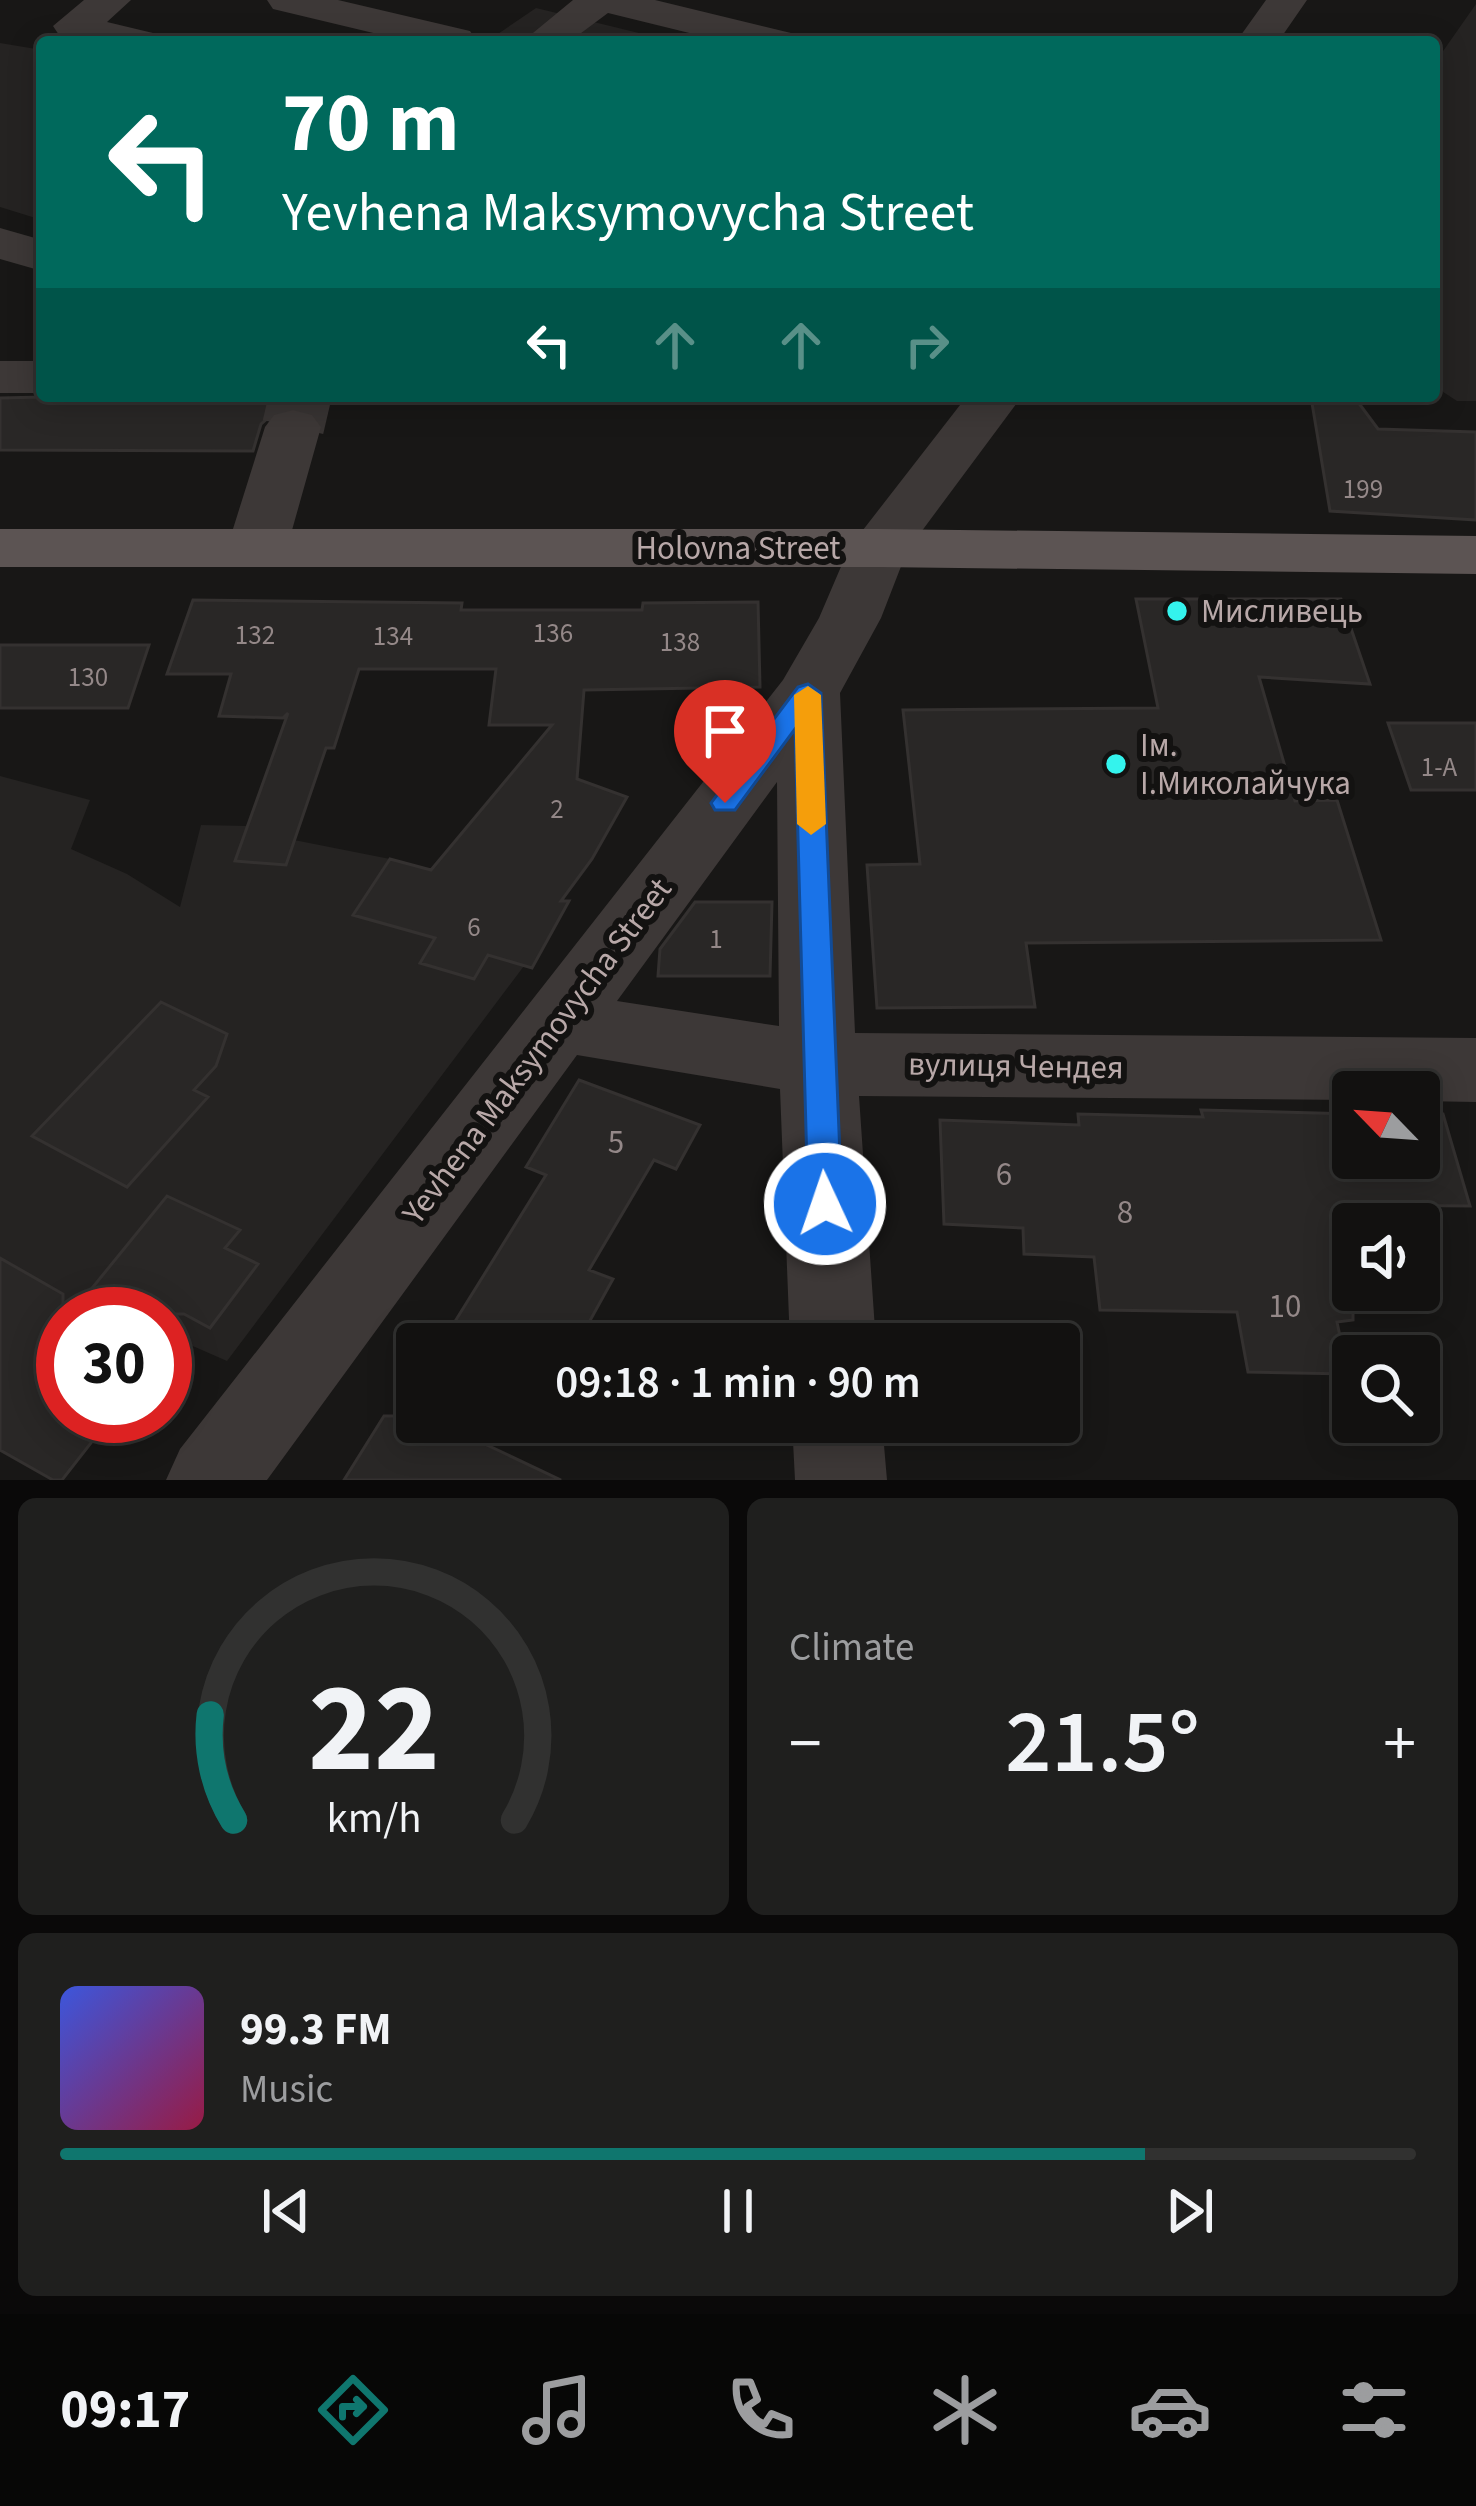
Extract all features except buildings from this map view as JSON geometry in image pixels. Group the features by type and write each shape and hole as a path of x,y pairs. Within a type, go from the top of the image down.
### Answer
{"main road":[{"name":"Holovna Street","path":"0,548 1476,554"}],"street":[{"path":"111,0 74,26 114,36"},
{"path":"287,0 438,36"},
{"path":"552,36 603,0 751,36"},
{"path":"1260,36 1287,0"},
{"path":"0,243 36,254"},
{"path":"0,377 36,377"},
{"name":"Yevhena Maksymovycha Street","path":"212,1480 808,693 850,618 879,548 990,402"},
{"path":"257,548 298,407"},
{"path":"808,693 818,1064 832,1323"},
{"name":"вулиця Чендея","path":"559,1022 818,1064 1476,1070"},
{"path":"838,1443 841,1480"}],"shaded area":[{"path":"1476,4 1476,401 1457,401 1440,390 1440,55"},
{"path":"536,8 651,36 495,36"},
{"path":"0,43 36,49 36,218 0,207"},
{"path":"0,776 90,800 71,849 127,874 180,907 201,825 247,826 236,861 294,840 390,859 566,907 532,967 524,966 227,1361 192,1346 192,1287 39,1287 30,1275 0,1260"}],"tunnel":[{"path":"293,427 299,402"}],"slow traffic":[{"path":"808,695 811,824"}],"place":[{"name":"Мисливець","path":"1177,611"},
{"name":"Ім. І.Миколайчука","path":"1116,764"}],"route":[{"path":"725,803 808,693 825,1204"}]}
